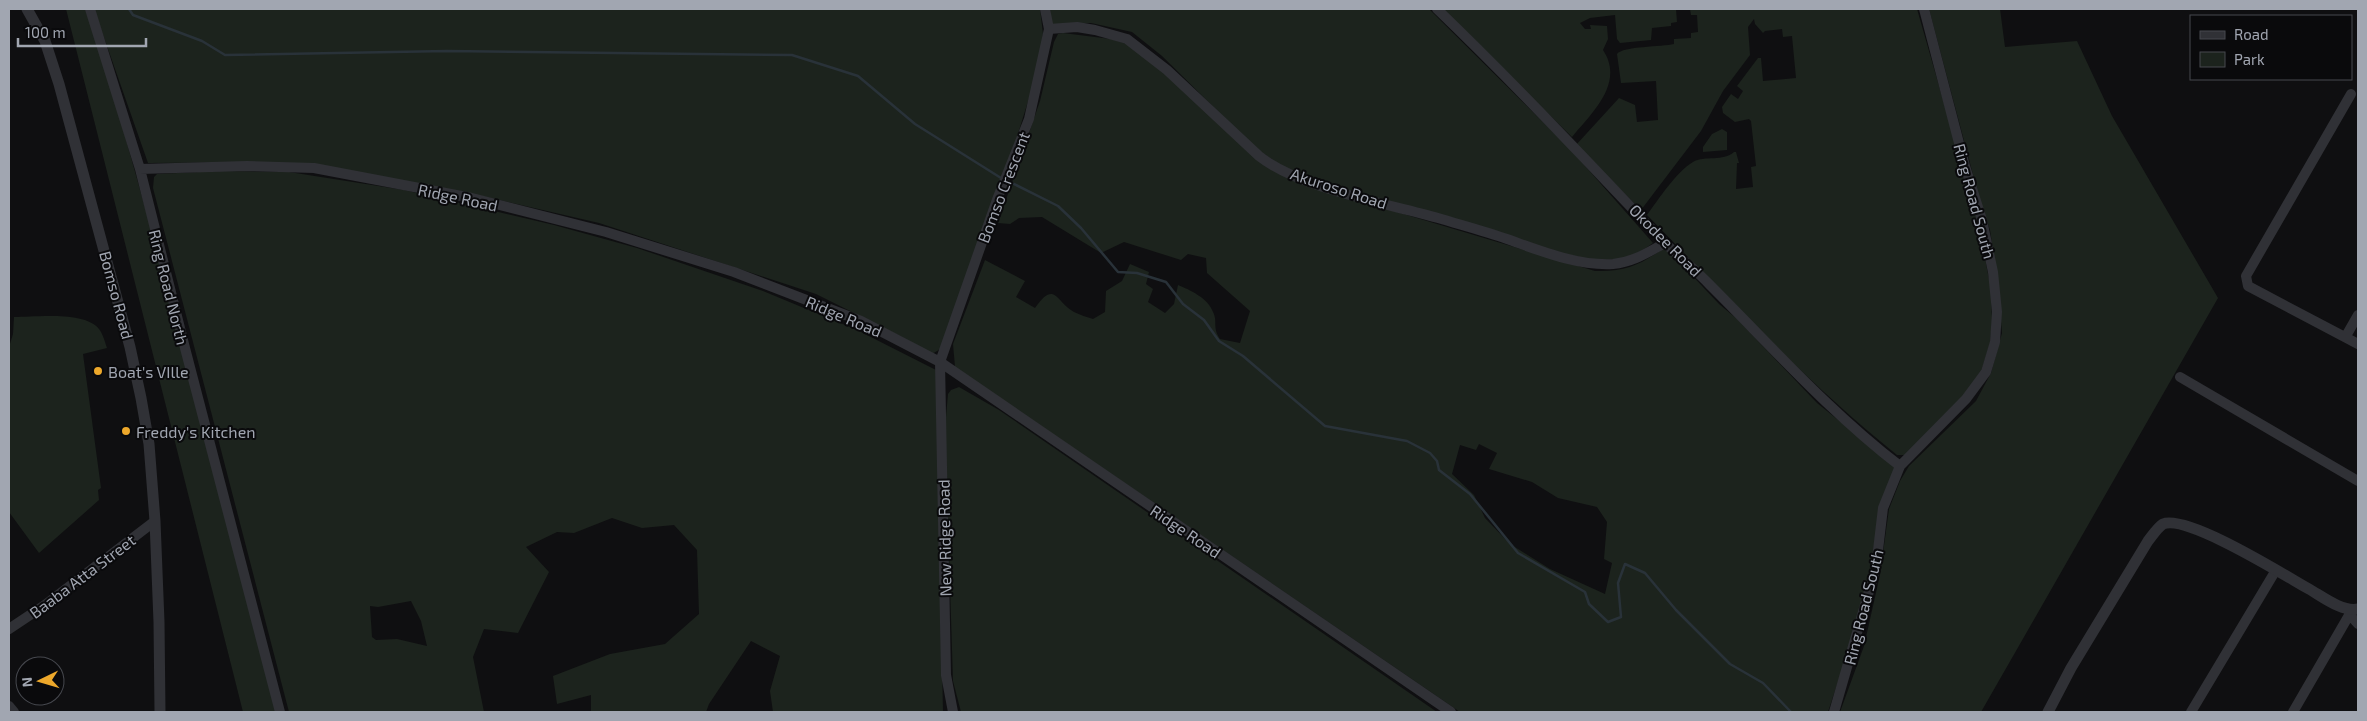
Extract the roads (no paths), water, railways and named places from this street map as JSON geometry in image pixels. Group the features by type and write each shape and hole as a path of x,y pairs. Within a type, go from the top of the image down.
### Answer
{"street":[{"name":"Bomso Road","path":"27,9 45,41 53,67 130,347 149,444 155,521 160,712"},
{"name":"Ring Road North","path":"90,9 140,169 184,348 280,712"},
{"name":"Bomso Crescent","path":"940,362 998,197 1029,119 1049,29 1045,9"},
{"name":"Okodee Road","path":"1437,9 1535,105 1665,243 1710,284 1802,378 1876,448 1900,466"},
{"name":"Ring Road South","path":"1834,712 1876,567 1883,508 1900,466 1966,399 1986,372 1995,342 1997,312 1993,272 1982,220 1924,9"},
{"name":"Akuroso Road","path":"1049,29 1077,27 1127,39 1167,70 1259,156 1268,163 1300,178 1357,197 1505,239 1552,255 1590,263 1613,264 1635,260 1665,243"},
{"path":"2351,94 2246,276 2246,282 2248,286 2358,344"},
{"name":"Ridge Road","path":"140,169 239,166 314,168 472,198 606,232 734,272 862,321 940,362 1451,712"},
{"path":"2346,336 2358,315"},
{"name":"New Ridge Road","path":"940,362 946,675 953,712"},
{"path":"2180,377 2358,481"},
{"name":"Baaba Atta Street","path":"9,629 45,605 155,521"},
{"path":"2048,712 2071,668 2148,541 2162,524 2174,523 2194,527 2330,601 2353,611 2358,624"},
{"path":"2191,712 2276,570"},
{"path":"2293,712 2353,611"},
{"path":"9,706 14,712"}],"waterway":[{"path":"129,9 133,15 202,41 225,55 447,51 792,55 858,76 915,124 1001,178"},
{"path":"1010,182 1058,206 1081,228 1118,272 1137,273 1166,282 1183,304 1204,320 1219,341 1243,356 1325,426 1407,441 1430,453 1437,461 1439,470 1470,494 1518,553 1585,592 1589,604 1608,622 1621,617 1618,583 1625,564 1645,573 1676,610 1730,664 1763,683 1791,712"}],"place":[{"name":"Boat's VIlle","path":"98,371"},
{"name":"Freddy's Kitchen","path":"126,431"}]}
